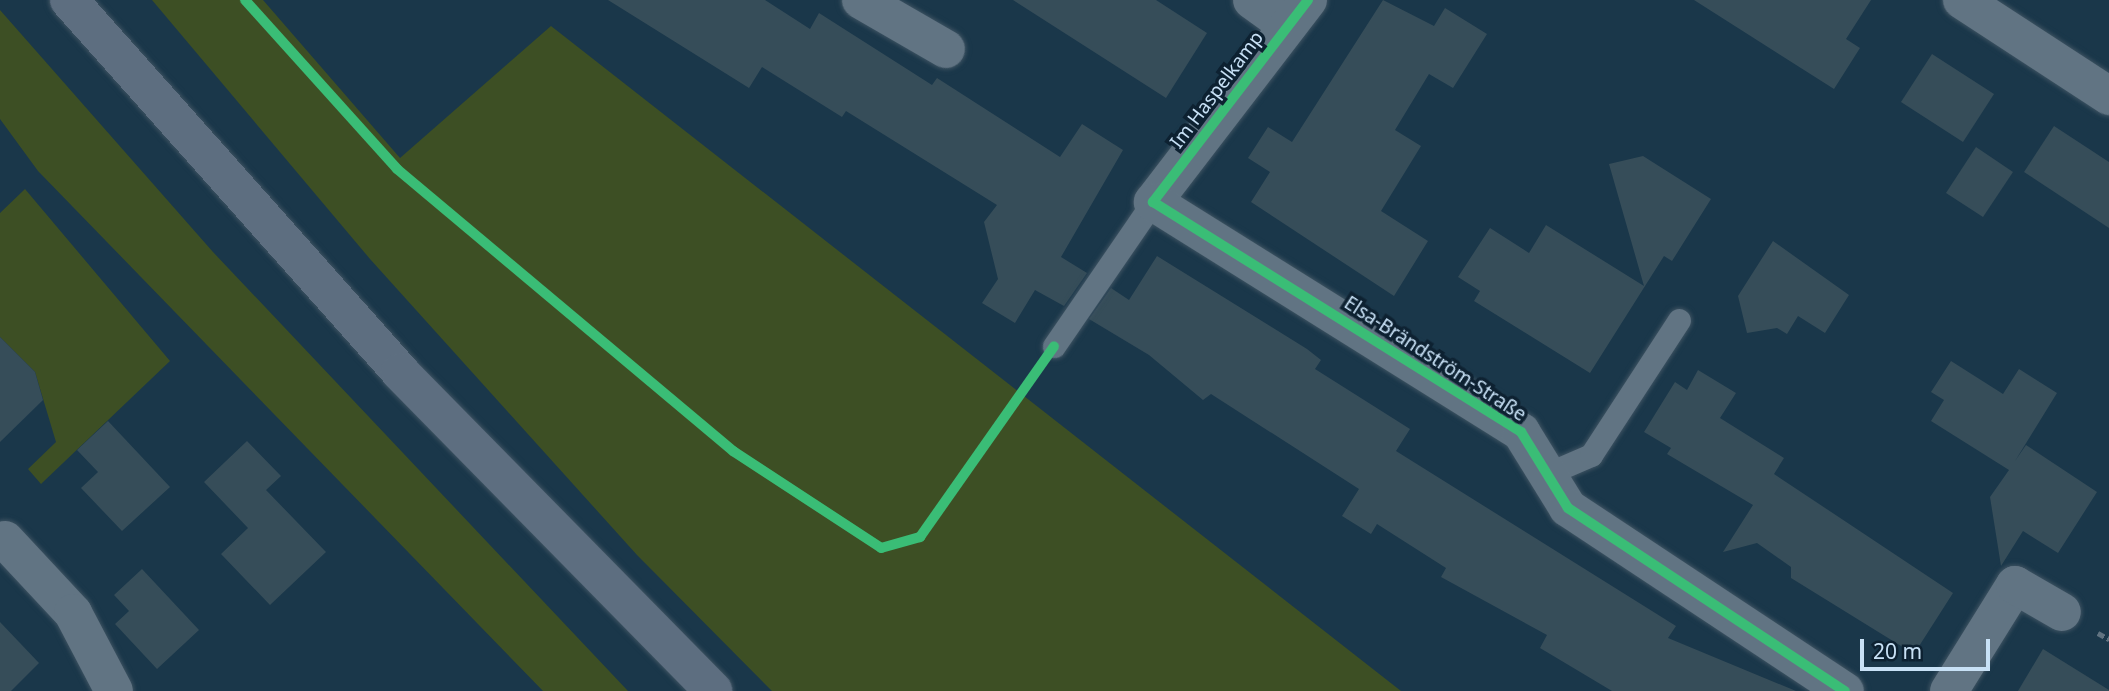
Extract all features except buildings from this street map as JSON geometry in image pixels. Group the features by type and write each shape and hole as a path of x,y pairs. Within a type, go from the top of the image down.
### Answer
{"main road":[{"path":"69,0 400,372 713,691"}],"street":[{"path":"861,0 914,13 946,49"},
{"path":"1252,0 1298,13"},
{"path":"1962,0 2109,96"},
{"name":"Im Haspelkamp","path":"1153,202 1298,13"},
{"name":"Elsa-Brändström-Straße","path":"1153,202 1521,432 1568,508 1845,691"},
{"path":"5,540 73,613 114,691"},
{"path":"1949,691 2015,585 2062,612"}],"lane":[{"name":"Im Haspelkamp","path":"1055,346 1153,202"},
{"path":"1547,474 1591,455 1679,320"}],"green space":[{"path":"152,0 263,0 400,158 551,26 1401,691 772,691 637,555 370,259"},
{"path":"0,10 213,252 628,691 543,691 38,171 0,119"},
{"path":"25,189 170,361 41,484 28,469 56,442 35,372 0,337 0,213"}],"cycle path":[{"path":"245,0 397,169 733,451 881,548 920,537 1054,346"},
{"path":"1308,0 1153,202 1521,432 1568,508 1845,691"}]}
